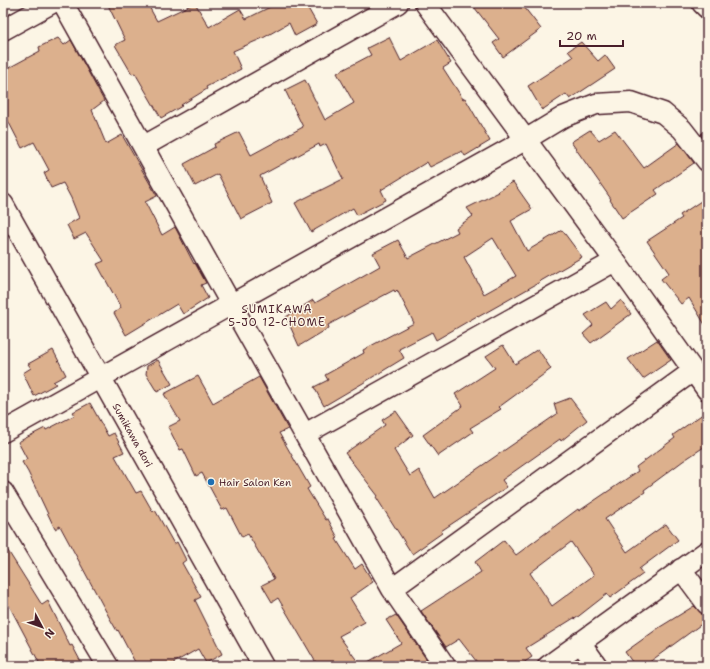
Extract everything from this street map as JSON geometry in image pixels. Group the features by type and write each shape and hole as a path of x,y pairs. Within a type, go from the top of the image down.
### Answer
{"street":[{"path":"3,30 52,3"},
{"path":"63,3 392,589 445,666"},
{"path":"144,146 398,3"},
{"path":"425,3 615,261 707,390"},
{"path":"702,3 707,8"},
{"path":"3,432 525,140 563,117 596,104 631,102 663,113 682,129 707,161"},
{"name":"Sumikawa dori","path":"3,204 263,666"},
{"path":"305,434 615,261"},
{"path":"392,589 693,370"},
{"path":"3,492 108,666"},
{"path":"548,666 707,550"},
{"path":"681,569 707,604"},
{"path":"580,642 598,666"}],"building":[{"path":"107,3 147,3 157,21 195,3 209,27 240,9 246,19 278,3 305,3 317,24 295,36 289,23 263,38 233,51 241,69 206,87 207,89 161,118 135,73 132,74 115,45 125,40"},
{"path":"471,3 521,3 541,29 503,57 493,43 499,39"},
{"path":"389,37 401,61 437,40 451,63 443,68 463,99 465,98 490,141 465,156 462,151 430,167 427,162 381,190 386,200 357,215 353,208 311,232 295,203 343,179 326,144 320,147 319,144 260,176 272,203 241,219 218,174 195,186 184,164 215,147 214,144 239,132 251,155 303,127 285,90 305,80 325,120 354,103 337,73 371,55 367,48"},
{"path":"58,38 64,45 71,40 104,101 92,110 106,144 122,135 157,196 145,202 162,235 175,227 194,264 195,263 206,283 201,285 208,298 183,314 177,304 126,335 114,313 121,308 97,264 104,261 86,233 74,239 67,225 79,218 63,183 51,188 44,173 49,170 34,142 22,148 3,111 3,71 40,51 39,47"},
{"path":"581,42 598,61 605,55 615,69 570,99 566,94 542,110 528,86 573,57 568,51"},
{"path":"707,129 707,142 701,134"},
{"path":"590,130 599,140 615,130 644,168 679,143 694,163 655,190 658,194 622,218 610,200 611,199 571,142"},
{"path":"513,182 532,209 511,221 527,251 562,230 582,257 436,340 432,332 399,349 404,358 324,406 314,387 328,380 325,375 364,353 363,350 414,323 397,290 395,292 394,290 328,325 329,328 299,346 286,317 313,300 315,303 380,266 373,253 398,240 408,258 458,232 456,228 473,216 467,208 499,192 498,191","holes":["493,238 516,276 484,294 464,257"]},
{"path":"707,197 707,328 689,298 681,304 661,279 669,273 647,241 682,218 680,215"},
{"path":"621,300 631,314 591,343 583,334 593,325 585,315 606,302 611,309"},
{"path":"657,340 671,360 643,379 628,359"},
{"path":"503,345 515,364 538,349 551,369 499,407 501,409 470,428 473,432 438,456 423,435 463,406 455,394 495,368 486,356"},
{"path":"53,350 66,375 53,382 56,384 34,396 23,373 31,368 28,364"},
{"path":"158,360 172,384 157,392 146,374 147,366"},
{"path":"198,376 213,403 259,377 288,429 279,433 310,487 307,489 326,520 328,519 338,538 336,539 355,569 362,564 373,582 350,598 365,622 339,636 361,666 318,666 278,598 272,602 262,585 274,579 248,534 242,537 227,508 222,510 202,473 196,476 183,449 180,450 168,427 180,421 164,394"},
{"path":"570,398 587,420 561,441 560,439 502,480 507,487 441,531 442,533 412,554 376,497 378,496 345,453 385,425 382,420 396,411 413,435 394,450 410,476 419,470 435,498 557,414 554,404"},
{"path":"90,403 108,436 114,433 124,452 115,456 136,493 141,491 153,512 155,510 174,544 177,542 186,560 182,563 201,597 195,600 222,654 206,663 198,649 168,666 137,666 60,526 55,529 22,462 27,459 18,442 75,415 73,412"},
{"path":"707,411 707,445 644,490 645,492 605,519 627,552 666,524 678,540 639,569 643,574 610,598 607,594 575,619 574,618 526,648 532,657 519,666 480,666 459,639 446,647 421,611 481,572 475,562 504,540 516,555 578,509 579,511 638,471 636,467 675,438 673,435","holes":["571,542 594,575 552,606 530,573"]},
{"path":"3,543 42,605 48,601 70,646 72,645 83,666 41,666 3,594"},
{"path":"694,606 702,614 707,615 707,620 644,666 635,666 625,652 660,627"},
{"path":"396,615 431,666 361,666 401,643 386,620"}],"place":[{"name":"Hair Salon Ken","path":"211,482"}],"district":[{"name":"SUMIKAWA 5-JO 12-CHOME","path":"277,315"}]}
